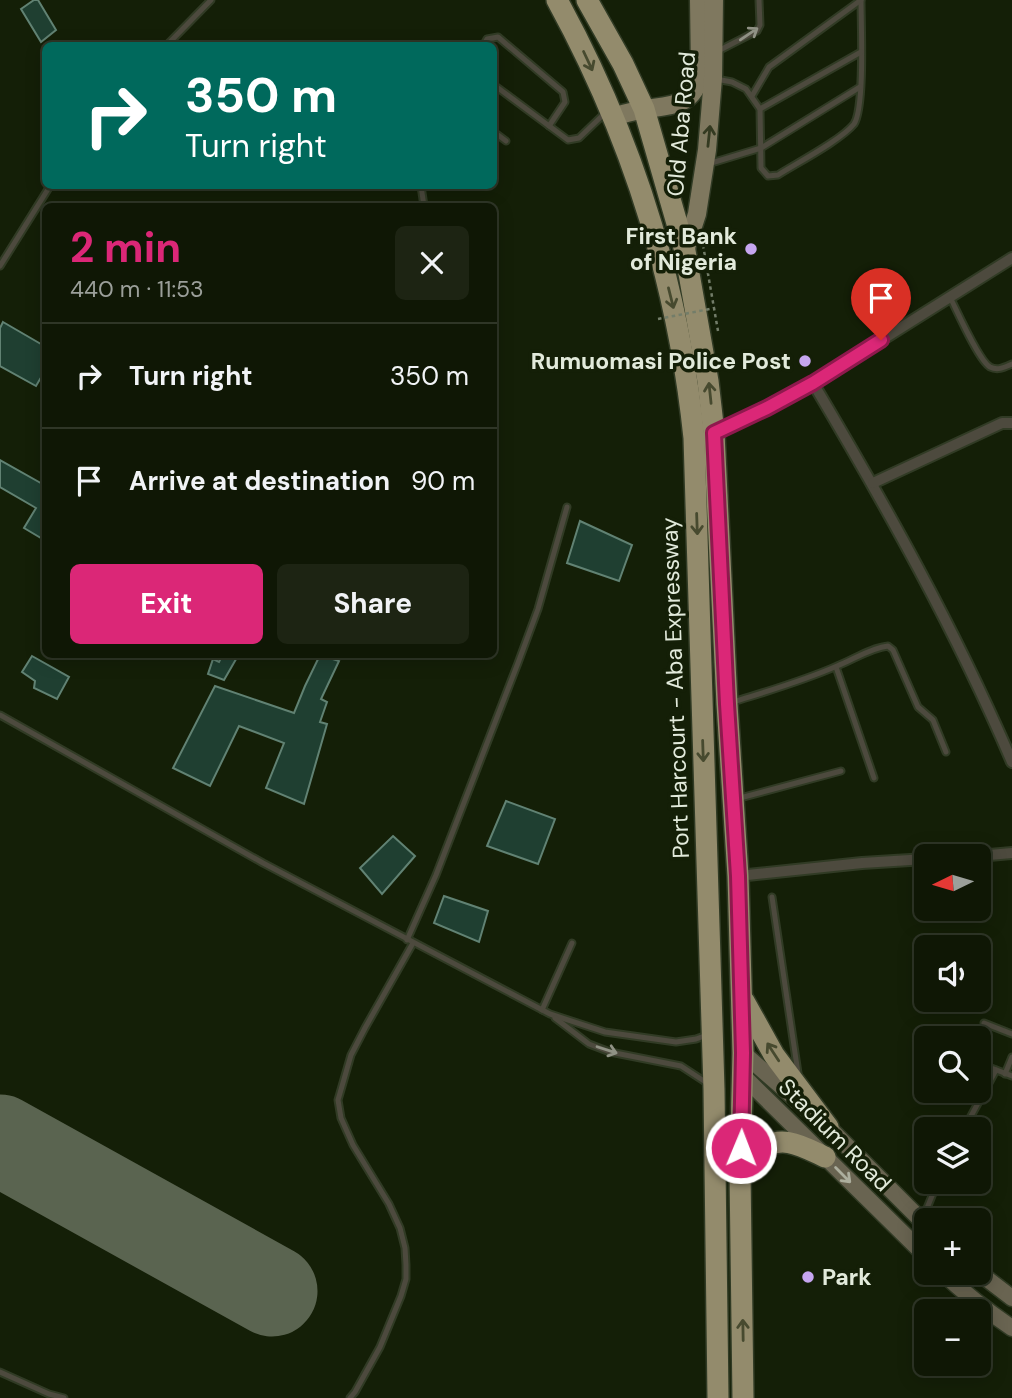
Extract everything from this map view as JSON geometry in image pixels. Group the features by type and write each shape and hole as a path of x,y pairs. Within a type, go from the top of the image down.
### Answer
{"highway":[{"name":"Port Harcourt - Aba Expressway","path":"557,0 612,112 651,220 680,334 689,387 694,451 714,1089 717,1397"},
{"path":"587,0 623,64 644,109 694,246 714,433 738,876 743,1053 740,1172 743,1398"},
{"path":"741,995 774,1055 828,1127"},
{"path":"740,1172 753,1154 775,1142 799,1144 825,1157"}],"main road":[{"name":"Old Aba Road","path":"612,112 672,106 691,96 699,83 699,0"},
{"name":"Old Aba Road","path":"694,246 706,164 713,78 714,0"},
{"name":"Stadium Road","path":"743,1053 828,1127 914,1213"},
{"name":"Stadium Road","path":"742,1075 914,1244"},
{"path":"991,1282 1012,1298"},
{"path":"956,1285 986,1311 1012,1328"}],"street":[{"path":"714,433 813,383 1012,258"},
{"path":"813,383 873,484 965,658 1012,762"},
{"path":"873,484 1002,423 1012,423"},
{"path":"991,855 1012,853"},
{"path":"738,876 914,860"}],"lane":[{"path":"170,42 211,0"},
{"path":"713,53 757,31 760,25 759,0"},
{"path":"713,78 732,82 746,89 752,96 760,109 761,168 768,176 778,176 845,133 856,121 860,101 861,0"},
{"path":"752,96 769,67 861,0"},
{"path":"485,42 487,39 498,37 563,92 565,102 549,126"},
{"path":"760,109 860,52"},
{"path":"497,87 568,140 579,138 612,112"},
{"path":"706,164 761,148 860,87"},
{"path":"497,134 506,141"},
{"path":"0,266 48,189"},
{"path":"950,297 983,360 993,369 1012,364"},
{"path":"350,1398 380,1346 401,1296 406,1279 406,1265 400,1228 389,1204 353,1145 341,1118 338,1100 351,1055 410,941 519,663 567,507"},
{"path":"727,704 784,686 888,646 893,650 918,707 933,720 946,752"},
{"path":"836,667 874,778"},
{"path":"0,715 204,830 550,1014 605,1032 676,1042 711,1034"},
{"path":"733,800 841,771"},
{"path":"772,897 801,1090"},
{"path":"542,1010 572,943"},
{"path":"550,1014 589,1044 610,1052 681,1066 714,1089"},
{"path":"984,1023 1012,1034"},
{"path":"1005,1074 1012,1057"},
{"path":"991,1068 1012,1076"},
{"path":"971,1117 996,1070"},
{"path":"0,1372 64,1398"}],"path":[{"path":"658,319 715,308 694,246"}],"building":[{"path":"38,0 56,30 41,42 21,9"},
{"path":"3,322 42,345 42,376 36,386 0,366 0,328"},
{"path":"0,460 42,484 42,539 24,528 36,508 0,487"},
{"path":"580,521 632,545 619,581 567,563"},
{"path":"32,656 69,677 57,699 34,688 35,681 22,672"},
{"path":"221,658 237,658 224,680 208,674 213,659 219,662"},
{"path":"319,658 339,661 321,699 327,702 320,722 327,724 304,804 266,788 284,743 239,726 210,786 173,768 215,686 294,713"},
{"path":"506,801 555,819 538,864 487,846"},
{"path":"393,836 415,856 382,894 360,868"},
{"path":"444,896 488,911 479,942 434,923"}],"runway":[{"path":"0,1140 272,1291"}],"place":[{"name":"First Bank of Nigeria","path":"751,249"},
{"name":"Rumuomasi Police Post","path":"805,361"},
{"name":"Park","path":"808,1277"}],"route":[{"path":"741,1148 743,1053 738,876 714,433 813,383 881,340"}]}
